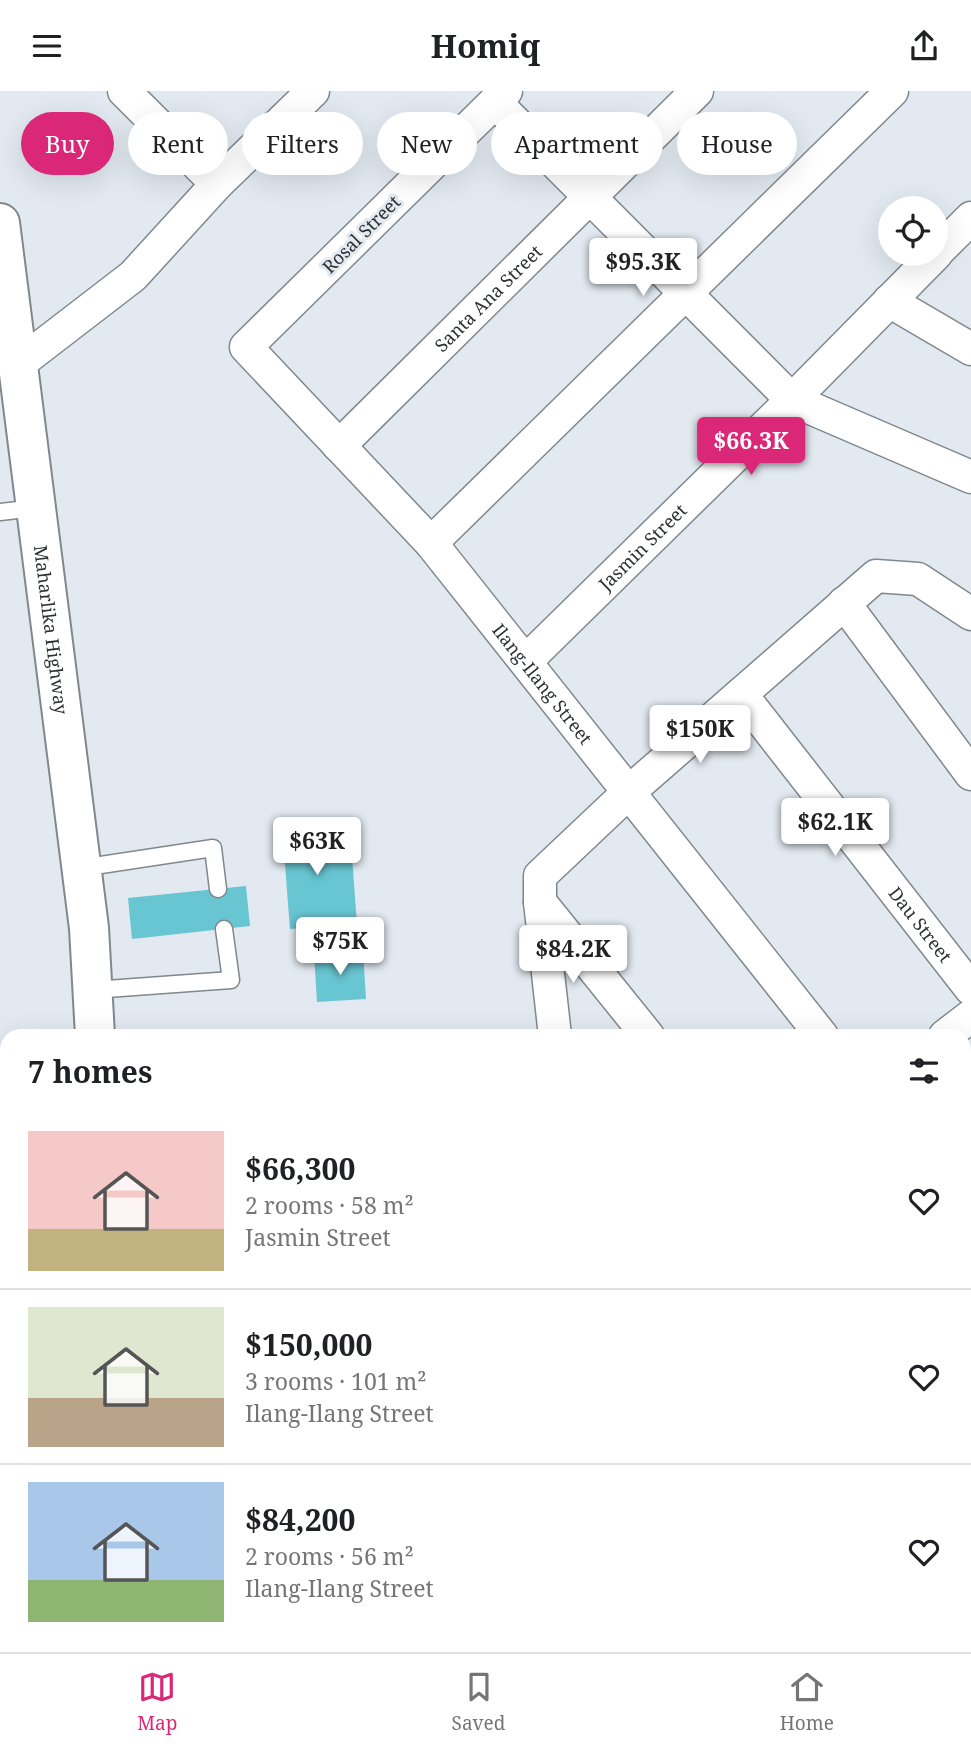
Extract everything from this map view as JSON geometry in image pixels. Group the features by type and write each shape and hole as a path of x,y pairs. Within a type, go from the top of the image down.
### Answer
{"main road":[{"name":"Maharlika Highway","path":"0,223 16,366 17,510 81,868 89,928 95,1029"}],"street":[{"path":"124,91 217,184"},
{"path":"16,366 133,276 217,184 313,91"},
{"name":"Santa Ana Street","path":"339,446 696,91"},
{"path":"431,543 892,91"},
{"path":"501,97 590,197 792,400 971,477"},
{"name":"Rosal Street","path":"246,347 501,97"},
{"name":"Jasmin Street","path":"948,242 969,223"},
{"name":"Jasmin Street","path":"526,661 792,400 924,266"},
{"path":"890,301 971,348"},
{"name":"Ilang-Ilang Street","path":"246,347 431,543 817,1029"},
{"path":"554,1029 540,902 540,876 630,791 876,576 918,579 971,614"},
{"path":"844,604 971,774"},
{"name":"Dau Street","path":"741,694 971,989"},
{"path":"540,902 642,1029"},
{"path":"954,1029 971,1016"}],"lane":[{"path":"81,868 213,848 218,889"},
{"path":"93,990 230,980 224,929"}],"building":[{"path":"328,822 330,845 351,843 357,924 290,929 284,852 277,852 275,826"},
{"path":"246,886 250,926 132,939 128,898"},
{"path":"363,951 366,999 317,1002 314,954"}]}
